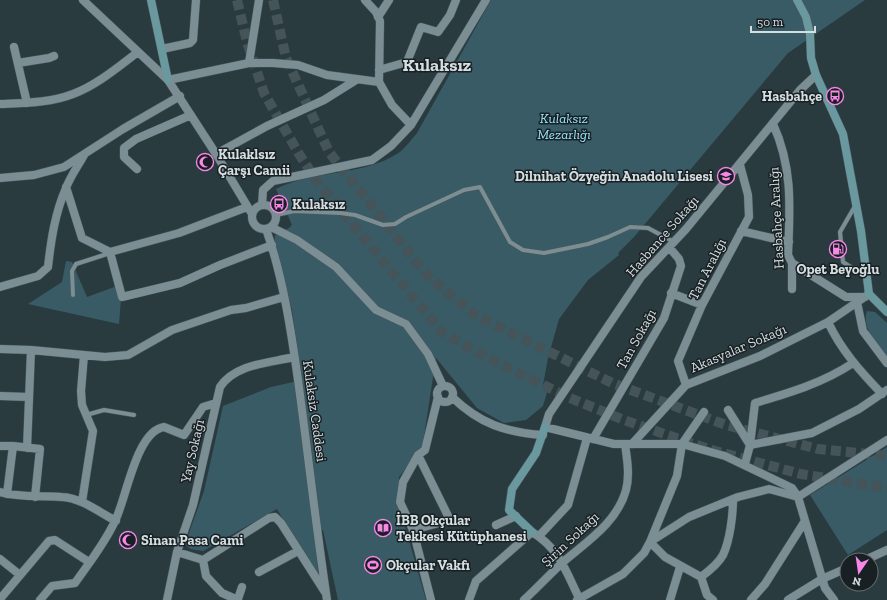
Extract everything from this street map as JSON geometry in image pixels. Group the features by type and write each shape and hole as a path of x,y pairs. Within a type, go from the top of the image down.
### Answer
{"street":[{"path":"83,0 168,80 180,96 250,210 255,225 268,228 297,240 336,266 376,310 406,324 428,354 443,386"},
{"path":"151,0 168,80"},
{"path":"152,64 162,52 190,43 193,40 196,0"},
{"path":"249,64 259,0"},
{"path":"365,0 380,21 379,82 392,105 411,125"},
{"path":"378,17 389,0"},
{"path":"379,70 407,62 421,26 438,32 450,15 456,0"},
{"path":"262,205 263,190 273,182 372,160 391,146 411,125 486,0"},
{"path":"797,0 806,17 810,34 811,58 816,75 843,134 868,278 864,298 863,331 887,363"},
{"path":"14,47 27,103"},
{"path":"0,104 27,103 56,99 74,94 113,71 138,52"},
{"path":"18,63 54,56"},
{"path":"168,80 249,64 273,63 298,65 327,75 379,82"},
{"name":"Hasbance Sokağı","path":"544,431 549,414 641,277 740,164 800,90 816,75"},
{"path":"216,154 267,126 324,100 356,80"},
{"path":"0,178 34,175 64,167 123,129 180,96"},
{"path":"136,169 124,157 124,148 136,139 191,115"},
{"name":"Hasbahçe Aralığı","path":"773,124 783,146 789,179 788,254 792,263 792,289"},
{"path":"0,287 38,276 48,266 52,236 66,187 84,155"},
{"name":"Tan Aralığı","path":"686,384 678,361 702,305 749,217 748,195 740,164"},
{"path":"66,187 82,238 110,252 179,233 262,205 270,206 276,215 275,222 268,228"},
{"name":"Kulaksiz Caddesi","path":"268,228 284,296 294,357 327,597"},
{"path":"741,231 789,242"},
{"name":"Tan Sokağı","path":"468,600 476,581 536,534 568,505 590,438 664,318 681,266 671,244"},
{"path":"110,252 122,297 180,283 220,265 272,245"},
{"path":"792,263 846,297 864,298 887,312"},
{"path":"672,294 702,305"},
{"path":"0,349 31,350 105,357 128,355 172,330 231,310 246,308 284,296"},
{"name":"Akasyalar Sokağı","path":"629,444 686,384 760,356 828,322 864,298"},
{"path":"750,445 812,433 859,409 884,392 853,364 836,338 828,322"},
{"path":"27,448 31,350"},
{"path":"82,502 93,431 82,405 81,391 84,355"},
{"name":"Yay Sokağı","path":"167,600 177,552 193,505 220,387 234,372 294,357"},
{"path":"745,464 750,445 755,403 798,390 836,374 853,364"},
{"path":"431,600 413,530 400,502 403,482 418,455 426,450 438,397 438,390 443,386 449,386 452,389 452,397"},
{"path":"0,396 28,397"},
{"path":"438,397 446,402 452,397"},
{"path":"452,397 484,422 515,432 544,431 590,438 614,444 682,444 725,456 745,464 792,488 798,497 825,588 834,600"},
{"path":"40,600 52,586 75,582 89,562 116,521 131,472 143,446 157,429 164,427 184,435 203,407 216,403"},
{"path":"728,410 750,445"},
{"path":"544,431 536,453 512,489 509,510 550,545 562,564 579,599 623,574 644,553 677,476 682,444 704,412"},
{"path":"650,542 689,517 733,499 769,489 798,497 887,440"},
{"name":"Şirin Sokağı","path":"524,600 562,564 601,531 617,510 626,490 629,444"},
{"path":"0,446 40,449 35,497"},
{"path":"14,446 3,493 35,497 63,497 82,502 116,521"},
{"path":"413,530 450,520 418,455"},
{"path":"701,577 713,567 723,555 733,515 733,499"},
{"path":"496,525 516,516"},
{"path":"177,552 203,560 269,518 275,517 281,523 327,597"},
{"path":"751,600 765,584 805,521"},
{"path":"0,599 49,541 55,540 89,562"},
{"path":"650,542 665,558 701,577 706,592 713,600"},
{"path":"259,572 298,551"},
{"path":"0,559 20,575"},
{"path":"203,560 206,576 222,593 238,600 242,586"},
{"path":"670,600 680,567"},
{"path":"788,600 822,579 839,572"},
{"path":"702,600 706,592"}],"lane":[{"path":"276,215 294,212 340,213 355,215 383,225 396,224 406,217 464,190 480,187 510,242 523,250 544,253 588,244 630,227 648,228 671,244"},
{"path":"856,205 840,232 843,262 868,278"},
{"path":"73,295 72,271 76,264 110,252"},
{"path":"86,415 104,410 134,415"}],"green space":[{"name":"Kulaksız Mezarlığı","path":"491,0 865,0 788,53 634,237 618,253 619,255 588,280 559,319 548,358 543,385 548,389 543,406 526,420 504,423 477,408 436,358 422,449 399,477 399,523 404,523 426,600 338,600 323,530 314,530 319,580 277,509 203,551 190,549 185,544 204,491 223,406 271,387 302,380 292,310 274,244 275,236 292,225 276,189 307,178 370,166 386,160 400,152 417,133"},
{"path":"66,261 72,262 87,297 117,286 121,299 119,324 28,304 62,282"},
{"path":"867,311 875,312 887,323 887,357 868,329 866,323"},
{"path":"887,447 887,530 853,552 846,552 810,495"}],"tunnel":[{"path":"237,0 247,42 264,93 299,154 319,184 442,332 486,357 570,398 624,420 708,449 801,474 887,488"},
{"path":"273,0 286,58 329,152 427,275 475,315 612,383 726,425 818,449 887,456"}],"place":[{"name":"Hasbahçe","path":"835,96"},
{"name":"Kulaklsız Çarşı Camii","path":"205,162"},
{"name":"Dilnihat Özyeğin Anadolu Lisesi","path":"726,176"},
{"name":"Kulaksız","path":"279,204"},
{"name":"Opet Beyoğlu","path":"838,249"},
{"name":"İBB Okçular Tekkesi Kütüphanesi","path":"383,528"},
{"name":"Sinan Pasa Cami","path":"128,540"},
{"name":"Okçular Vakfı","path":"373,565"}],"district":[{"name":"Kulaksız","path":"437,65"}]}
